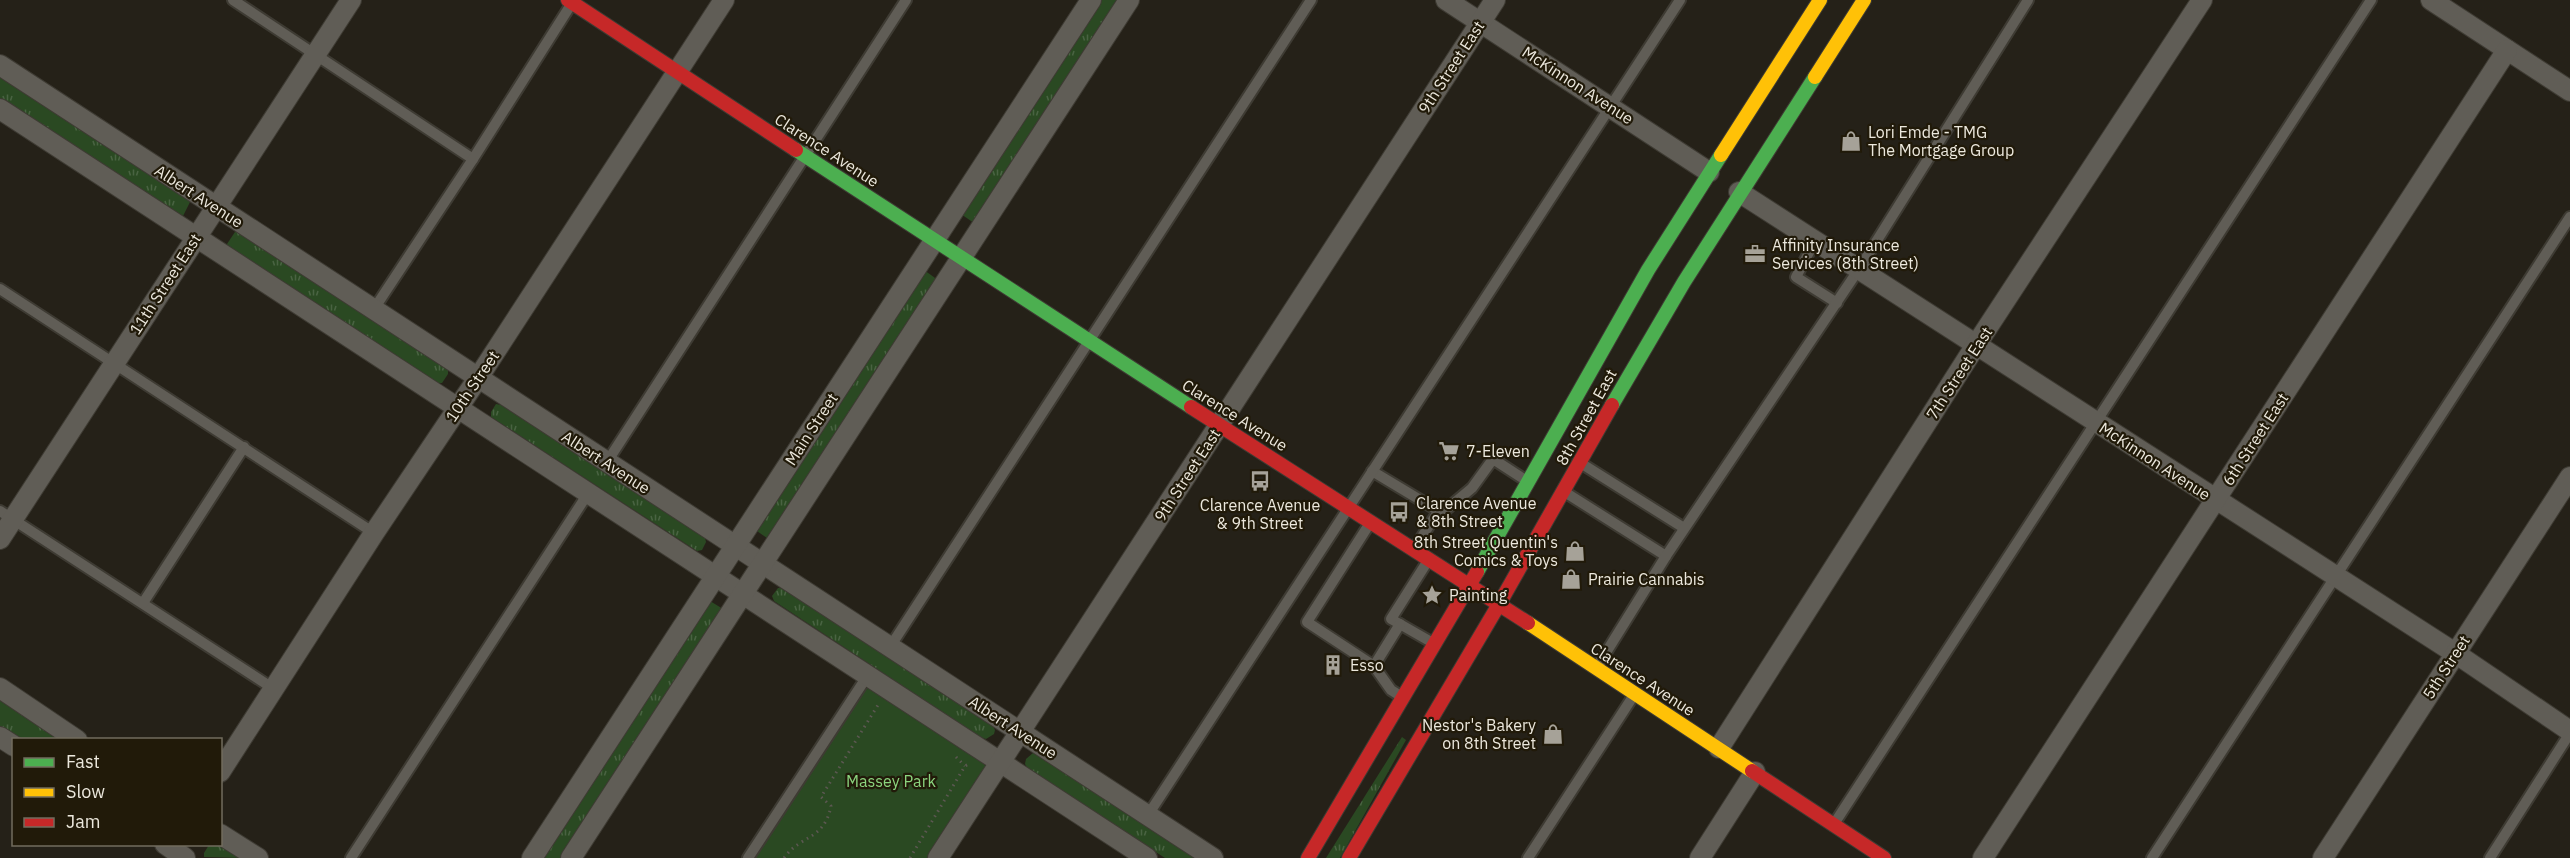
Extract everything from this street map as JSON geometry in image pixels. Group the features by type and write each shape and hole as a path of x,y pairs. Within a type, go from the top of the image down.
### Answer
{"main road":[{"name":"8th Street East","path":"1308,858 1434,644 1642,279 1820,0"},
{"name":"8th Street East","path":"1349,858 1498,606 1635,363 1739,192 1864,0"},
{"name":"Clarence Avenue","path":"570,2 1089,342 1371,521 1498,606 1635,693 1833,824 1876,856"}],"street":[{"name":"11th Street East","path":"0,539 6,515 113,363 351,0"},
{"name":"10th Street","path":"222,769 724,0"},
{"name":"Main Street","path":"532,858 1091,0"},
{"name":"Main Street","path":"571,858 1129,0"},
{"name":"McKinnon Avenue","path":"1446,0 1709,172"},
{"name":"9th Street East","path":"938,858 1494,0"},
{"name":"7th Street East","path":"1719,748 1976,345 2202,0"},
{"path":"2437,2 2570,91"},
{"name":"6th Street East","path":"1983,858 2507,50"},
{"name":"Albert Avenue","path":"0,65 1213,858"},
{"path":"0,109 868,675 995,769 1147,858"},
{"name":"McKinnon Avenue","path":"1739,192 2455,653 2570,732"},
{"name":"5th Street","path":"2323,858 2570,477"},
{"path":"0,688 74,738"},
{"path":"1700,858 1755,772"},
{"path":"222,835 258,858"}],"lane":[{"path":"233,0 473,159"},
{"path":"607,462 906,0"},
{"path":"890,647 1311,0"},
{"path":"1148,815 1680,0"},
{"path":"1596,669 1684,528 1859,269 2028,0"},
{"path":"1833,824 2371,0"},
{"path":"374,309 473,159 570,2"},
{"path":"2152,858 2570,217"},
{"path":"1815,241 1796,277 1837,303"},
{"path":"0,289 374,533"},
{"path":"143,603 244,447"},
{"path":"1372,471 1442,513 1472,488 1492,459 1527,481"},
{"path":"1579,462 1684,528"},
{"path":"1563,491 1666,556"},
{"path":"351,858 590,492"},
{"path":"1414,549 1438,512"},
{"path":"6,515 273,689"},
{"path":"1371,521 1307,622 1374,666 1390,690 1402,697"},
{"path":"1429,559 1391,620 1434,644"},
{"path":"1374,666 1400,624"},
{"path":"748,858 868,675"},
{"path":"1528,858 1635,693"},
{"path":"2490,858 2570,732"}],"path":[{"path":"784,858 792,847 818,833 824,824 831,806 821,797 878,705"},
{"path":"910,858 965,766 970,763 995,769"}],"green space":[{"path":"1098,0 1119,0 974,223 958,212"},
{"path":"0,77 191,200 183,216 0,100"},
{"path":"235,232 448,369 448,374 442,383 437,383 228,248 227,244"},
{"path":"924,270 942,283 772,536 767,538 757,531 758,526"},
{"path":"496,404 501,405 705,538 706,542 702,550 697,551 491,417"},
{"path":"778,588 783,588 992,725 995,730 994,734 986,739 980,737 774,601 772,596"},
{"path":"710,601 723,609 563,858 541,858"},
{"name":"Massey Park","path":"868,675 999,762 938,858 748,858"},
{"path":"0,697 63,738 17,738 0,727"},
{"path":"1402,737 1406,740 1340,858 1326,858"},
{"path":"1033,753 1038,754 1197,858 1165,858 1028,769 1025,764 1026,759"},
{"path":"222,845 242,858 204,857 208,846"}],"traffic: fast":[{"path":"1612,405 1684,282 1815,77"},
{"path":"796,150 1191,407"},
{"path":"1477,572 1648,270 1721,155"}],"traffic: slow":[{"path":"1721,155 1820,0"},
{"path":"1815,77 1864,0"},
{"path":"1528,623 1752,771"}],"traffic: jam":[{"path":"568,0 796,150"},
{"path":"1349,858 1498,606 1612,405"},
{"path":"1191,407 1528,623"},
{"path":"1308,858 1477,572"},
{"path":"1752,771 1884,858"}],"place":[{"name":"Lori Emde - TMG The Mortgage Group","path":"1851,141"},
{"name":"Affinity Insurance Services (8th Street)","path":"1755,254"},
{"name":"7-Eleven","path":"1449,451"},
{"name":"Clarence Avenue & 9th Street","path":"1260,481"},
{"name":"Clarence Avenue & 8th Street","path":"1399,512"},
{"name":"8th Street Quentin's Comics & Toys","path":"1575,551"},
{"name":"Prairie Cannabis","path":"1571,579"},
{"name":"Painting","path":"1432,595"},
{"name":"Esso","path":"1333,665"},
{"name":"Nestor's Bakery on 8th Street","path":"1553,734"}]}
